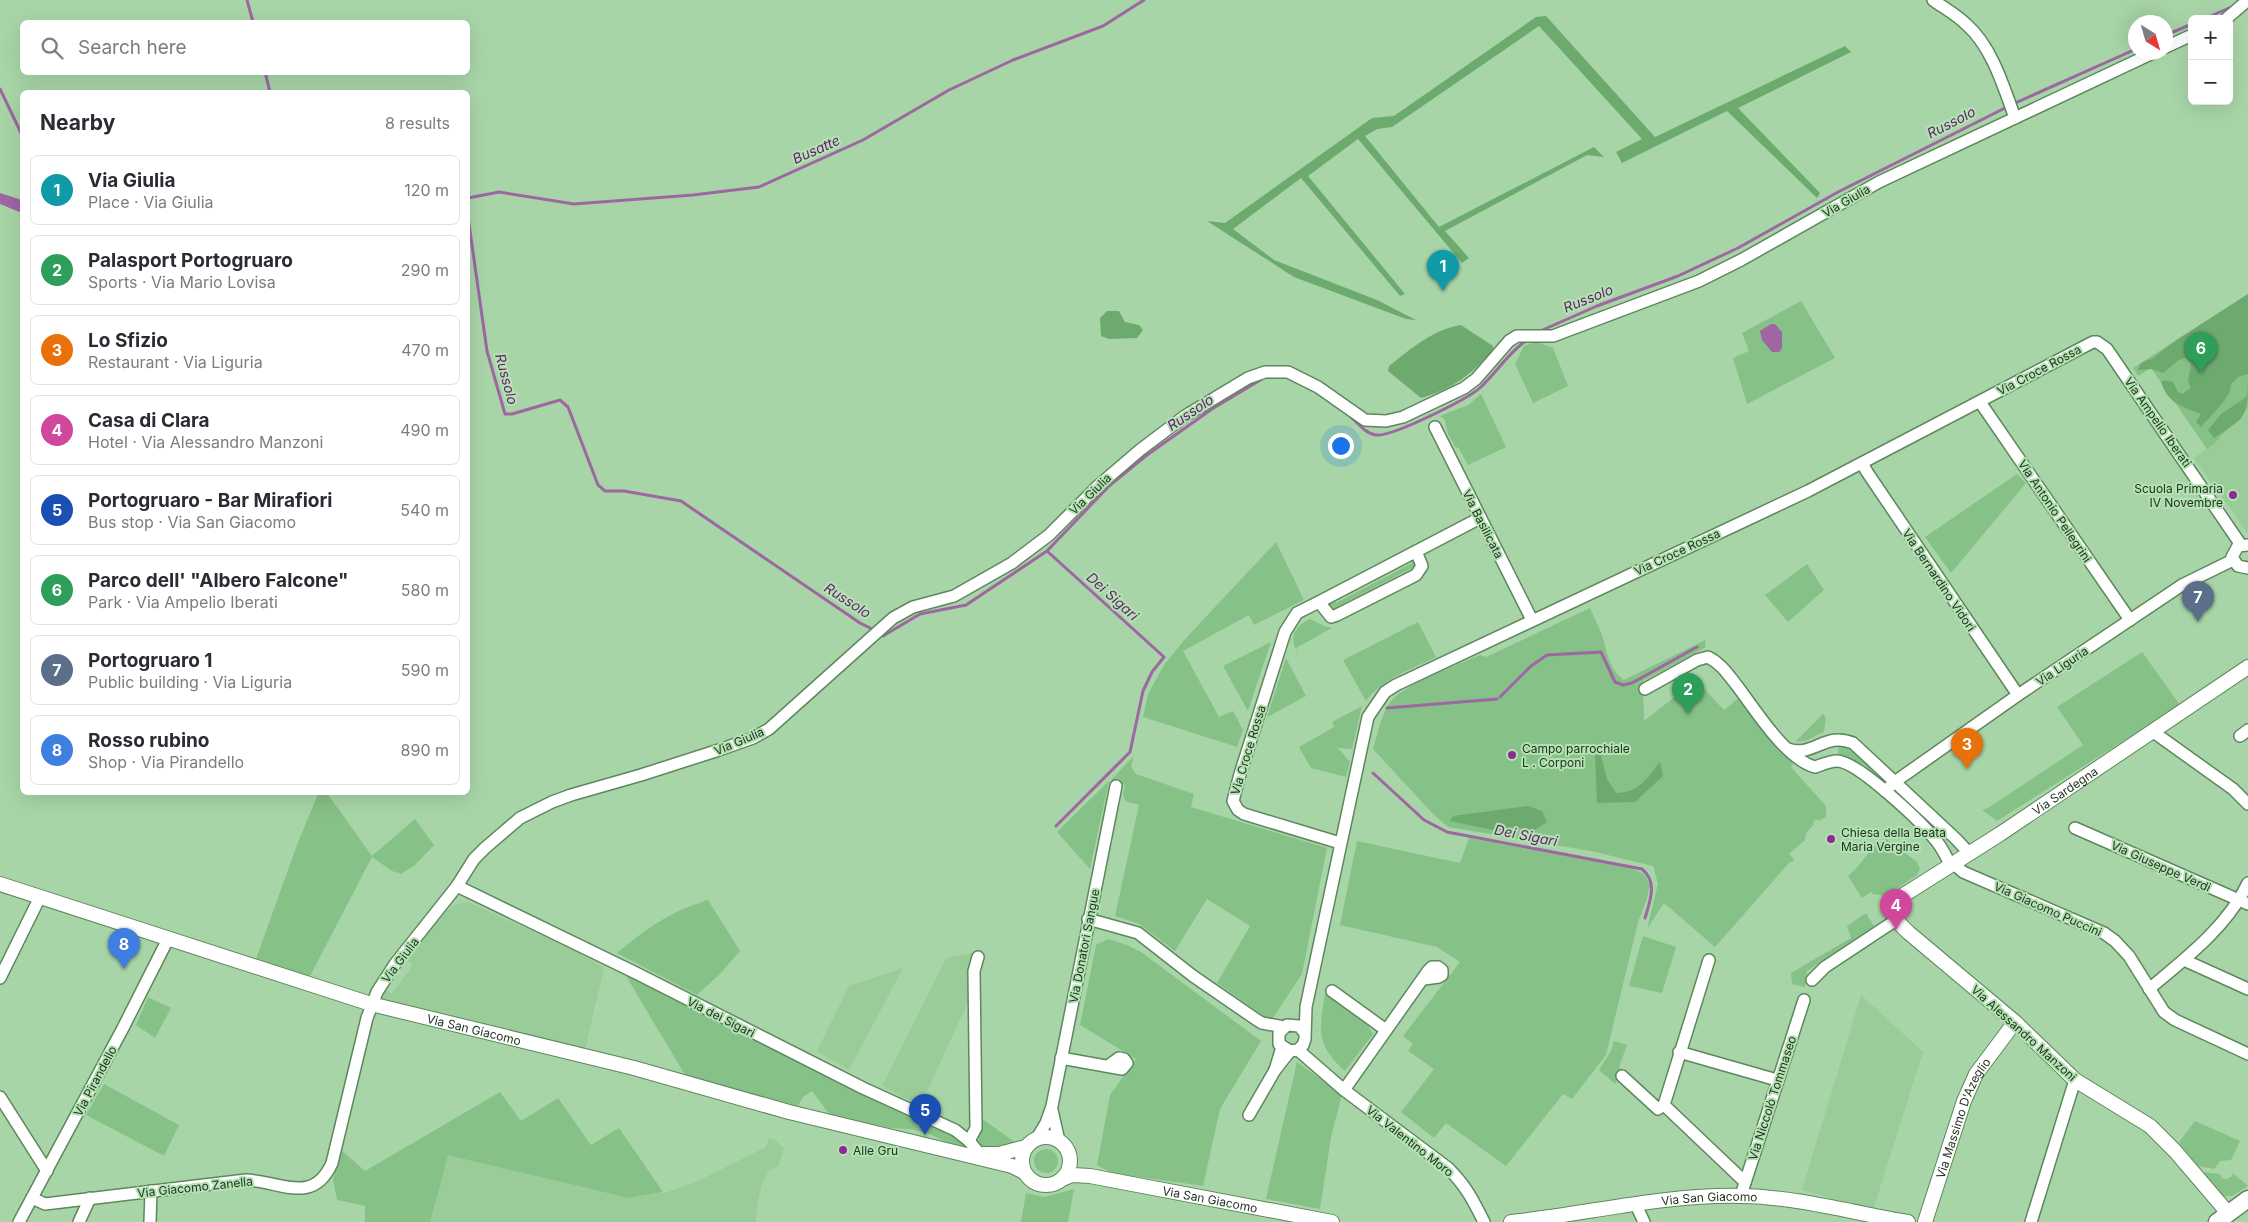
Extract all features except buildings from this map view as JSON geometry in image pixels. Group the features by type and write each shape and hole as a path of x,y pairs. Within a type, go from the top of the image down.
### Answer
{"main road":[{"path":"2222,1217 2248,1199"}],"street":[{"path":"1932,0 1969,26 1979,40 1994,66 2013,114"},
{"path":"2231,15 2248,0"},
{"path":"2173,44 2188,37"},
{"name":"Via Giulia","path":"371,1004 395,964 457,886 474,859 520,818 571,795 641,775 752,738 782,719 893,618 913,607 954,596 1012,563 1048,535 1098,486 1140,450 1192,411 1248,378 1265,372 1288,372 1318,386 1364,420 1393,420 1464,388 1481,374 1509,341 1517,336 1553,336 1699,281 1741,260 1879,182 2013,114 2137,60"},
{"name":"Via Croce Rossa","path":"1306,1007 1279,1033 1293,1044 1306,1018 1306,1007 1368,717 1385,692 1417,674 1808,491 2087,345 2097,342 2107,349"},
{"name":"Via Ampelio Iberati","path":"2107,349 2245,545"},
{"name":"Via Antonio Pellegrini","path":"1980,402 2130,620"},
{"name":"Via Basilicata","path":"1435,427 1532,620"},
{"name":"Via Bernardino Vidori","path":"1862,463 2018,696"},
{"name":"Via Croce Rossa","path":"1340,843 1244,814 1238,810 1233,801 1285,632 1297,613 1480,518"},
{"path":"2245,545 2235,549 2233,560 2238,566 2248,568"},
{"path":"1319,602 1328,615 1337,616 1416,575 1422,566 1416,551"},
{"name":"Via Liguria","path":"1885,791 1896,781 2018,696 2182,585 2233,560"},
{"path":"1645,688 1698,660 1708,657 1722,667 1797,759 1815,767 1836,761 1855,768 1885,791 1933,837 1952,865"},
{"name":"Via Sardegna","path":"1896,920 1894,909 1895,903 1899,898 1970,854 2248,667"},
{"path":"2152,731 2246,799"},
{"path":"1788,749 1802,752 1833,739 1844,739 1853,743 1896,781 1970,854"},
{"path":"1833,739 1838,747 1836,761"},
{"name":"Via Donatori Sangue","path":"1037,1138 1046,1123 1052,1106 1116,786"},
{"name":"Via Giuseppe Verdi","path":"2075,828 2244,902"},
{"name":"Via Giacomo Puccini","path":"1952,865 1963,872 2104,934 2115,941 2129,956 2164,1012 2175,1020 2248,1054"},
{"path":"2149,989 2184,960 2244,902 2248,883"},
{"name":"Via San Giacomo","path":"0,884 371,1004 634,1068 789,1112 1012,1166 1024,1172"},
{"name":"Via dei Sigari","path":"457,886 636,973 863,1088 955,1130 969,1141 980,1154"},
{"path":"0,978 40,897"},
{"name":"Via Valentino Moro","path":"1088,919 1138,933 1193,976 1262,1022 1268,1032 1293,1044 1344,1090 1448,1168 1463,1182 1473,1197 1484,1222"},
{"path":"1812,980 1825,967 1896,920"},
{"name":"Via Alessandro Manzoni","path":"1896,920 2015,1022 2075,1080 2150,1126 2175,1151 2222,1217"},
{"name":"Via Pirandello","path":"19,1222 124,1028 168,939"},
{"path":"969,1141 976,1128 974,971 978,957"},
{"path":"1622,1076 1658,1109 1664,1105 1709,960"},
{"path":"2184,960 2248,988"},
{"path":"1344,1090 1424,979"},
{"path":"1332,991 1386,1030"},
{"name":"Via Niccolò Tommaseo","path":"1743,1189 1804,1000"},
{"name":"Via Giacomo Zanella","path":"32,1198 45,1204 246,1180 262,1181 301,1190 309,1188 326,1176 332,1163 371,1004"},
{"name":"Via Valentino Moro","path":"1262,1022 1288,1025"},
{"name":"Via Massimo D'Azeglio","path":"1925,1222 1964,1101 1976,1074 2015,1022"},
{"path":"1249,1115 1275,1070 1293,1044 1299,1026 1288,1025"},
{"path":"1679,1052 1778,1080"},
{"path":"1061,1058 1108,1066"},
{"path":"2031,1222 2075,1080"},
{"path":"0,1097 47,1171"},
{"path":"1664,1105 1743,1189"},
{"name":"Via Donatori Sangue","path":"1052,1106 1059,1141"},
{"path":"1049,1137 1059,1141 1067,1148 1070,1156 1070,1166 1062,1179 1053,1185 1038,1185 1031,1181 1024,1172 1021,1160 1026,1147 1037,1138 1049,1137"},
{"name":"Via San Giacomo","path":"954,1153 999,1154 1026,1147"},
{"path":"1070,1156 1090,1176"},
{"name":"Via San Giacomo","path":"1062,1179 1072,1175 1090,1176 1332,1222"},
{"name":"Via San Giacomo","path":"1511,1222 1743,1189 1806,1202 1866,1219 1908,1222"},
{"path":"150,1222 151,1192"},
{"path":"79,1222 90,1198"},
{"path":"1636,1205 1644,1222"}],"shaded area":[{"path":"1546,16 1655,137 1845,46 1851,52 1738,108 1820,193 1817,198 1727,111 1622,163 1616,152 1642,139 1539,26 1392,127 1377,129 1365,136 1439,227 1594,147 1604,157 1587,155 1445,231 1469,258 1462,263 1358,139 1308,176 1405,294 1400,296 1301,178 1233,229 1274,260 1377,300 1416,320 1423,321 1406,319 1294,277 1207,221 1225,223 1372,118 1394,116 1536,17"},
{"path":"0,193 20,199 20,212 0,204"},
{"path":"2248,294 2248,408 2207,449 2151,368 2138,376 2133,368"},
{"path":"2248,294 2248,374 2238,377 2231,384 2228,395 2201,427 2196,422 2201,414 2172,400 2161,382 2165,380 2173,382 2178,392 2182,394 2191,388 2188,381 2191,363 2185,358 2179,360 2163,373 2152,369 2138,370 2141,363 2153,358 2175,341"},
{"path":"1801,301 1835,358 1747,404 1733,358 1749,351 1742,333"},
{"path":"1107,311 1119,311 1125,322 1139,325 1143,330 1137,338 1109,339 1101,336 1100,318"},
{"path":"1771,324 1775,324 1782,332 1782,348 1779,352 1772,352 1762,340 1760,331"},
{"path":"1461,325 1493,346 1493,350 1461,380 1443,390 1421,398 1388,371 1389,366 1432,335"},
{"path":"1536,342 1553,348 1568,386 1533,403 1515,364 1524,346"},
{"path":"2248,384 2247,405 2242,417 2214,438 2208,430 2221,414 2245,398"},
{"path":"1481,394 1506,447 1468,465 1448,434 1445,420 1440,416 1468,405"},
{"name":"Scuola Primaria IV Novembre","path":"2248,403 2248,534 2194,458 2226,434 2219,424"},
{"path":"2017,474 2026,483 1951,573 1925,537"},
{"path":"1276,542 1304,600 1254,625 1249,615 1183,651 1219,717 1233,711 1243,730 1237,747 1143,717 1148,694 1164,665 1186,638"},
{"path":"1417,559 1416,570 1414,567 1339,606 1340,609 1333,612 1328,605 1334,600 1336,603 1412,563 1410,560"},
{"path":"1807,564 1824,590 1788,622 1765,595"},
{"path":"1590,608 1602,634 1612,666 1624,680 1705,640 1706,647 1643,681 1644,721 1696,680 1724,710 1740,697 1793,764 1791,767 1826,806 1826,817 1813,822 1814,824 1806,833 1805,840 1789,854 1795,860 1789,863 1715,947 1664,903 1647,929 1658,884 1653,866 1591,851 1448,827 1433,814 1373,749 1380,723 1386,710 1393,699 1400,693 1434,675 1480,655 1486,657"},
{"path":"1310,619 1332,628 1296,648 1299,656 1294,644 1294,634 1299,626"},
{"path":"1418,622 1436,657 1389,681 1366,701 1343,660"},
{"path":"1271,642 1248,711 1223,666"},
{"path":"2142,652 2180,705 1997,821 1982,810 1988,808 2083,745 2057,707"},
{"path":"1286,658 1306,696 1267,717"},
{"path":"1362,706 1352,749 1338,748 1350,762 1346,777 1311,768 1299,747 1334,727 1332,722"},
{"path":"1823,714 1826,718 1824,732 1807,740 1796,741"},
{"path":"1598,743 1607,779 1616,793 1631,790 1642,784 1660,762 1663,776 1635,802 1597,803 1595,753"},
{"path":"1839,744 1849,748 1889,783 1887,784 1863,764 1838,757"},
{"path":"1134,756 1131,767 1136,774 1194,794 1191,807 1327,848 1302,974 1271,1021 1217,983 1250,926 1207,899 1175,951 1139,924 1115,916 1139,805 1125,801 1123,793 1125,785 1111,780"},
{"path":"1109,781 1090,869 1057,832"},
{"path":"318,795 328,795 372,856 415,819 434,845 415,865 401,874 392,871 372,857 310,976 256,959 298,842"},
{"path":"1528,806 1542,811 1547,822 1527,835 1522,829 1515,827 1503,832 1450,821 1453,816"},
{"path":"1469,838 1631,868 1644,874 1650,885 1638,922 1606,1055 1572,1099 1563,1094 1506,1166 1446,1123 1434,1138 1401,1112 1434,1069 1408,1051 1413,1044 1403,1036 1460,962 1437,947 1340,925 1357,841 1460,863"},
{"path":"1886,839 1917,862 1920,869 1917,875 1886,896 1871,892 1862,898 1848,876 1875,846"},
{"path":"708,900 740,951 720,974 697,995 617,953 659,922 681,910"},
{"path":"468,902 575,951 604,968 584,1054 383,1001 381,996 386,990 392,994 413,965 407,960 445,912 457,904"},
{"path":"1866,913 1874,926 1807,971 1805,987 1792,984 1791,973 1851,938 1847,926"},
{"path":"1643,936 1676,947 1662,993 1629,986"},
{"path":"1108,939 1141,952 1261,1041 1220,1109 1203,1186 1112,1173 1097,1165 1110,1095 1136,1059 1080,1025 1096,945"},
{"path":"973,953 970,998 920,1106 882,1086 946,958"},
{"path":"903,968 849,1070 817,1051 849,986"},
{"path":"626,976 640,981 734,1031 916,1119 945,1131 958,1138 969,1149 961,1148 929,1134 911,1129 891,1128 830,1115 812,1091 803,1097 798,1106 687,1078"},
{"path":"1325,993 1367,1024 1373,1034 1345,1071 1324,1045 1321,1027"},
{"path":"1861,995 1923,1052 1873,1210 1802,1190"},
{"path":"148,997 171,1008 155,1038 136,1025"},
{"path":"1614,1041 1627,1045 1619,1067 1623,1070 1615,1084 1599,1070 1611,1051"},
{"path":"1297,1062 1342,1095 1331,1137 1320,1209 1266,1199"},
{"path":"104,1084 179,1125 164,1156 86,1115"},
{"path":"500,1092 564,1183 628,1198 667,1192 694,1183 766,1147 769,1138 775,1140 784,1148 779,1165 769,1171 762,1183 756,1222 366,1222"},
{"path":"500,1092 521,1121 558,1098 591,1145 619,1128 663,1192 628,1198 448,1155 430,1222 365,1222 365,1206 337,1200 333,1180 341,1150 365,1171"},
{"path":"981,1118 1016,1143 998,1149 987,1149 978,1145"},
{"path":"2195,1121 2240,1141 2231,1160 2220,1161 2214,1169 2198,1166 2179,1142"},
{"path":"1046,1149 1055,1152 1058,1161 1055,1170 1046,1173 1037,1170 1034,1161 1037,1152"},
{"path":"2203,1172 2220,1174 2222,1178 2227,1179 2233,1173 2248,1186 2232,1196 2224,1196"},
{"path":"1074,1189 1068,1222 1021,1222 1026,1193 1045,1197"}],"waterway":[{"path":"247,0 252,20"},
{"name":"Busatte","path":"470,198 499,192 574,204 693,195 759,187 863,140 949,90 1013,60 1103,26 1144,0"},
{"name":"Russolo","path":"2213,15 2229,8"},
{"name":"Russolo","path":"2173,32 2188,26"},
{"name":"Russolo","path":"2013,104 2128,53"},
{"path":"266,75 270,90"},
{"path":"0,89 20,131"},
{"name":"Russolo","path":"1538,332 1597,306 1678,276 1738,248 1838,192 2007,107"},
{"name":"Russolo","path":"470,231 487,351 505,414 512,414 560,400 568,407 598,485 605,491 624,491 681,501 860,623 874,630"},
{"name":"Russolo","path":"1351,417 1366,430 1376,435 1385,434 1413,424 1473,393 1487,381 1514,350 1527,340"},
{"name":"Russolo","path":"879,633 883,636 920,614 966,605 1047,551 1109,486 1147,455 1212,409 1262,379"},
{"path":"1047,551 1164,657 1152,672 1143,691 1130,752 1056,826"},
{"path":"1500,697 1531,666 1547,655 1601,652 1615,682 1623,685 1632,683 1697,647"},
{"path":"1387,708 1497,699"},
{"name":"Dei Sigari","path":"1373,773 1424,820 1447,832 1642,869 1647,874 1651,886 1645,918"}],"place":[{"name":"Via Giulia","path":"1443,291"},
{"name":"Parco dell' \"Albero Falcone\"","path":"2201,373"},
{"name":"Scuola Primaria IV Novembre","path":"2233,495"},
{"name":"Portogruaro 1","path":"2198,622"},
{"name":"Palasport Portogruaro","path":"1688,714"},
{"name":"Campo parrochiale L . Corponi","path":"1512,755"},
{"name":"Lo Sfizio","path":"1967,769"},
{"name":"Chiesa della Beata Maria Vergine","path":"1831,839"},
{"name":"Casa di Clara","path":"1896,930"},
{"name":"Rosso rubino","path":"124,969"},
{"name":"Portogruaro - Bar Mirafiori","path":"925,1135"},
{"name":"Alle Gru","path":"843,1150"}]}
